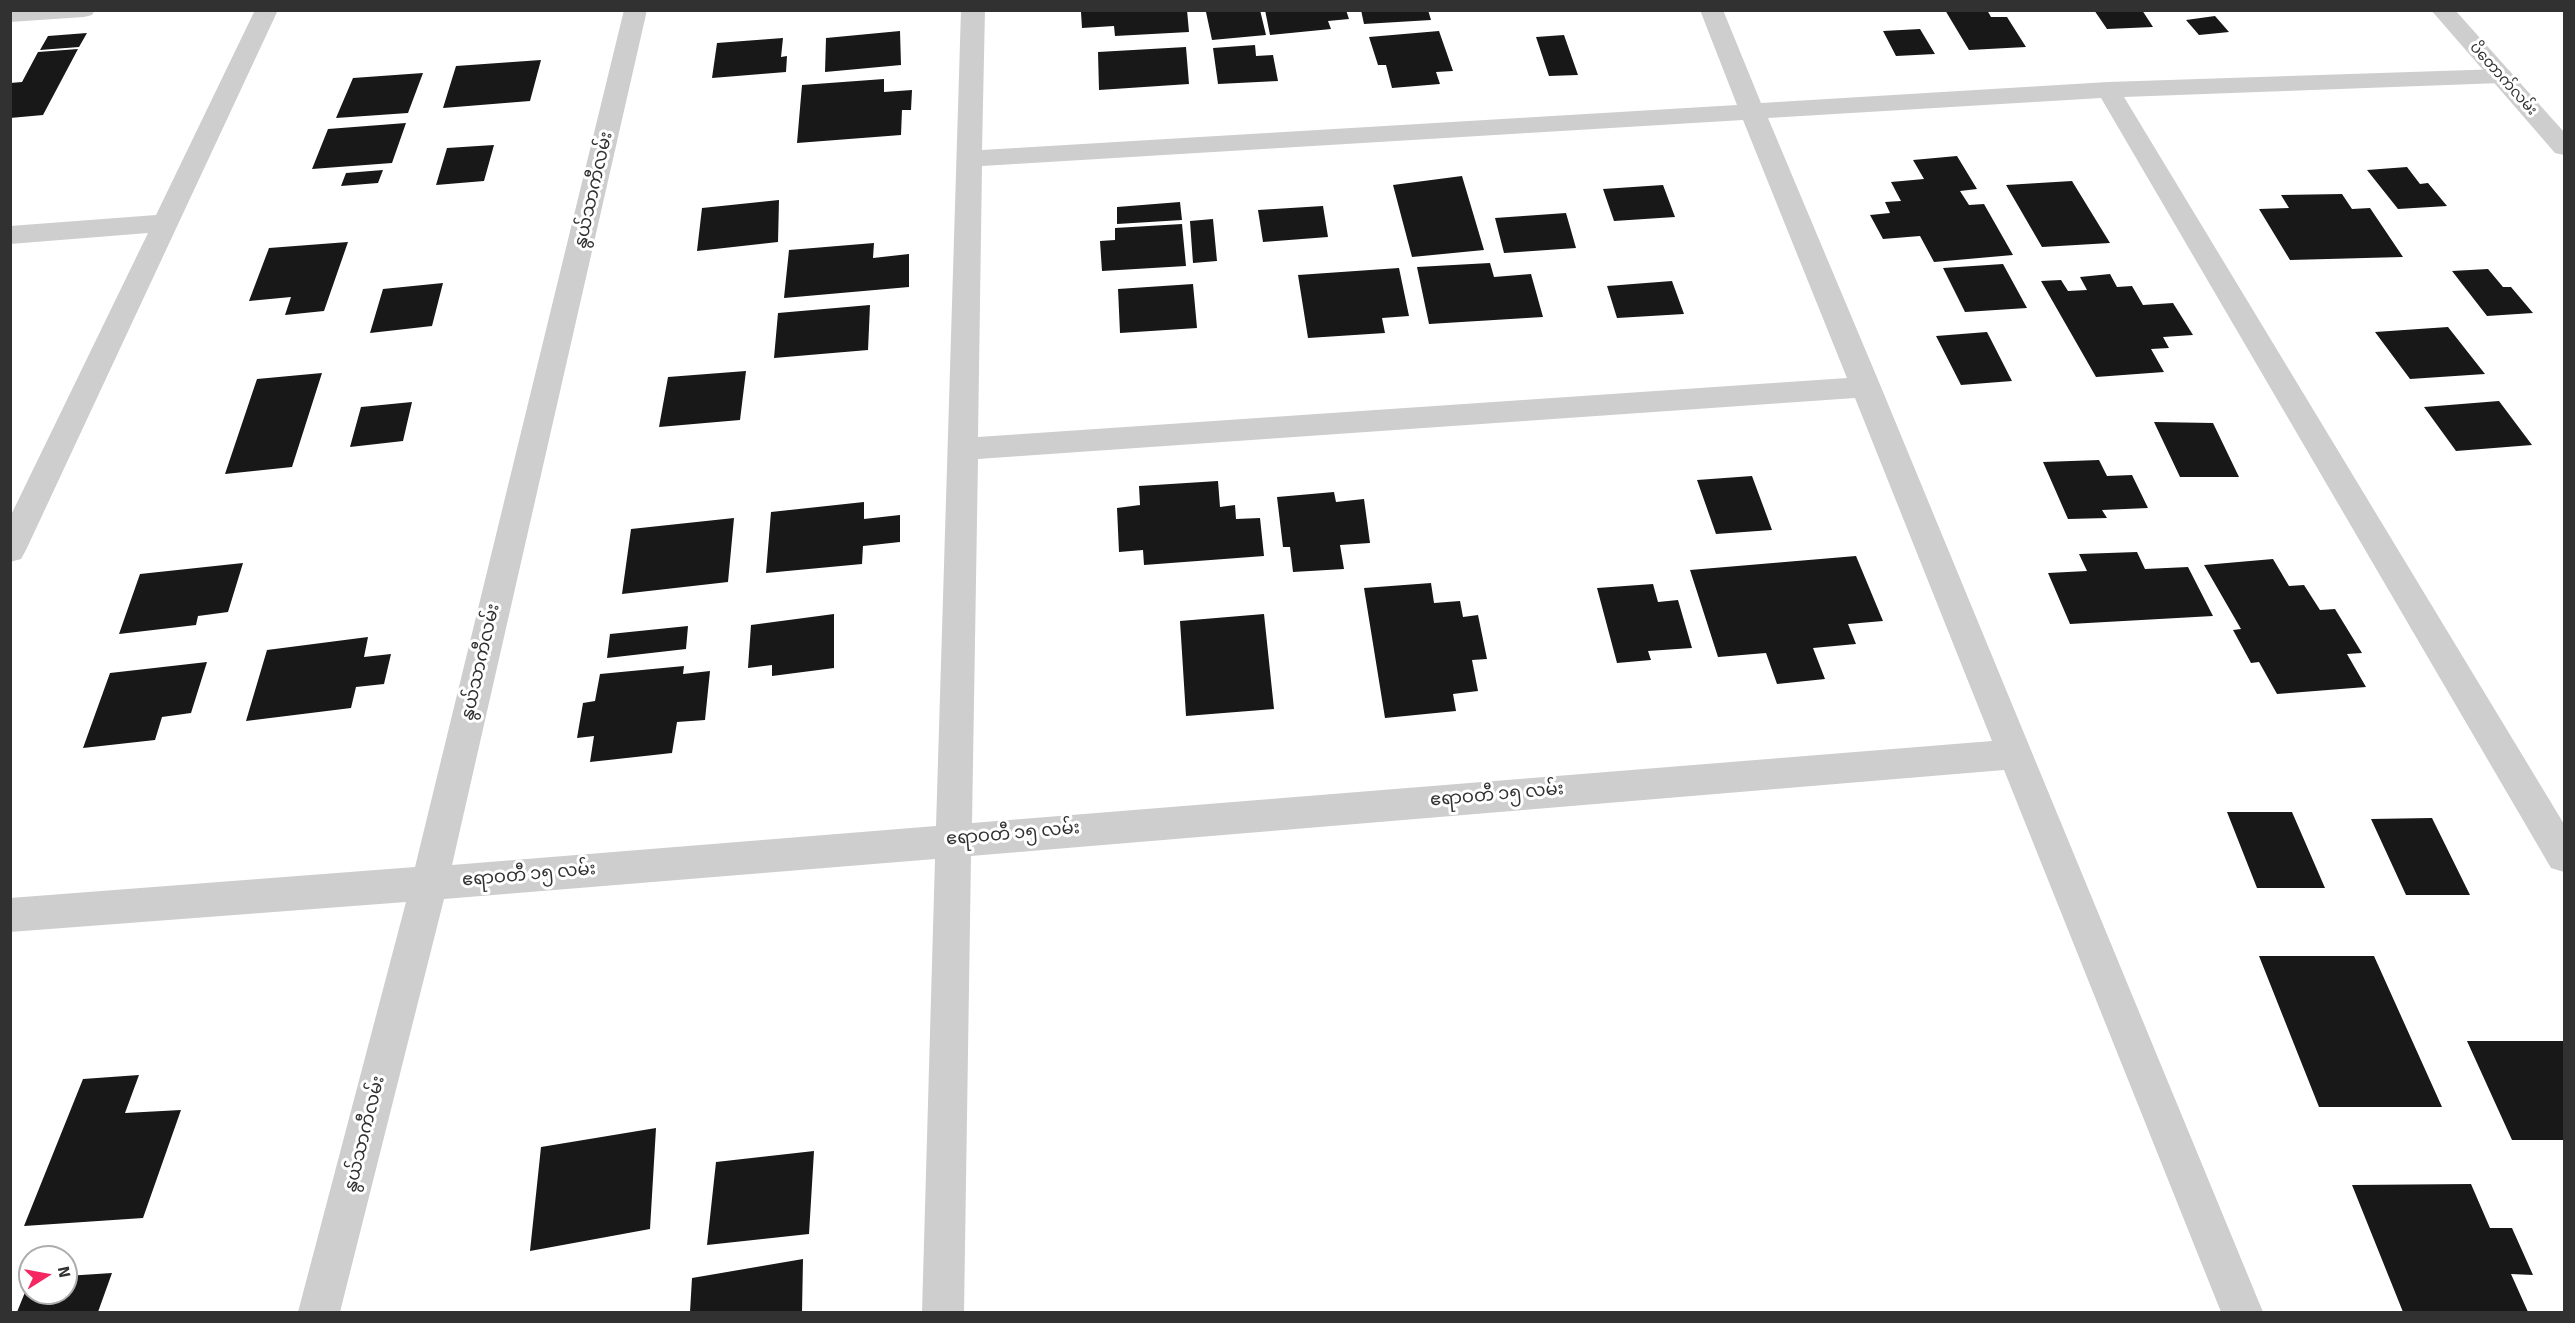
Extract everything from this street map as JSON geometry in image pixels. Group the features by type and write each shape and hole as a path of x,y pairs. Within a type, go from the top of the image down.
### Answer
{"street":[{"path":"10,15 84,10"},
{"path":"10,550 21,507 166,223 267,10"},
{"name":"နွယ်သာကီလမ်း","path":"319,1312 429,884 636,10"},
{"path":"943,1312 973,10"},
{"path":"1712,10 2242,1312"},
{"name":"ပိတောက်လမ်း","path":"2442,10 2565,147"},
{"path":"970,159 2108,90 2501,76"},
{"path":"2108,90 2565,856"},
{"path":"10,235 166,223"},
{"path":"963,449 1867,387"},
{"name":"ဧရာဝတီ ၁၅ လမ်း","path":"10,915 429,884 953,839 2016,754"}],"building":[{"path":"1187,10 1189,32 1115,36 1114,26 1082,28 1081,12"},
{"path":"1260,10 1266,35 1212,40 1206,12"},
{"path":"1265,10 1346,10 1349,19 1328,21 1331,29 1270,35"},
{"path":"1361,10 1428,10 1431,20 1364,24"},
{"path":"1945,10 1987,10 1991,17 2007,17 2026,47 1969,50"},
{"path":"2094,10 2142,10 2153,27 2107,29"},
{"path":"2215,16 2229,32 2199,35 2186,20"},
{"path":"1920,29 1935,54 1896,56 1883,31"},
{"path":"900,31 901,65 825,72 826,38"},
{"path":"1439,31 1453,71 1436,72 1440,84 1392,88 1386,65 1378,65 1369,37"},
{"path":"87,33 79,47 40,50 48,36"},
{"path":"1564,35 1578,75 1549,76 1536,37"},
{"path":"783,38 781,57 787,56 786,72 712,78 717,43"},
{"path":"1255,45 1256,56 1273,55 1278,81 1218,84 1213,48"},
{"path":"1186,47 1189,84 1099,90 1098,52"},
{"path":"78,49 43,115 10,118 10,83 22,82 38,52"},
{"path":"541,60 530,101 443,108 456,66"},
{"path":"423,73 408,113 336,118 353,78"},
{"path":"884,79 884,92 912,90 911,110 902,110 901,135 797,143 802,85"},
{"path":"406,123 392,163 312,169 328,129"},
{"path":"494,145 484,181 436,185 447,148"},
{"path":"1957,156 1977,189 1960,191 1969,205 1984,204 2013,255 1934,262 1920,236 1883,239 1870,215 1890,213 1885,202 1901,201 1891,182 1924,179 1913,160"},
{"path":"2407,167 2420,184 2428,183 2447,206 2398,209 2367,170"},
{"path":"383,170 378,183 341,186 346,173"},
{"path":"1462,176 1484,250 1412,257 1393,185"},
{"path":"2072,181 2110,243 2042,247 2006,185"},
{"path":"1663,185 1675,217 1614,221 1603,189"},
{"path":"2342,194 2352,209 2370,208 2403,257 2290,260 2259,209 2289,208 2281,195"},
{"path":"779,200 778,242 697,251 702,208"},
{"path":"1180,202 1182,220 1117,224 1117,207"},
{"path":"1323,206 1328,237 1263,242 1258,210"},
{"path":"1566,213 1576,248 1504,253 1495,218"},
{"path":"1213,219 1217,261 1193,263 1190,221"},
{"path":"1182,224 1186,266 1102,271 1100,241 1115,240 1115,228"},
{"path":"348,242 324,311 285,315 291,297 249,301 269,248"},
{"path":"874,243 873,258 909,254 909,287 784,298 789,250"},
{"path":"1490,263 1494,277 1531,274 1543,317 1429,324 1417,267"},
{"path":"2003,264 2027,308 1965,312 1943,268"},
{"path":"1399,268 1409,316 1382,318 1385,333 1308,338 1298,275"},
{"path":"2488,269 2503,287 2511,287 2533,313 2487,316 2452,271"},
{"path":"2110,274 2117,287 2132,286 2143,305 2173,303 2193,335 2163,337 2169,348 2151,349 2164,372 2096,377 2041,281 2061,280 2068,291 2087,290 2080,277"},
{"path":"1672,281 1684,314 1617,318 1607,286"},
{"path":"443,283 432,326 370,333 383,289"},
{"path":"1193,284 1197,328 1120,333 1118,289"},
{"path":"870,305 868,350 774,358 778,313"},
{"path":"2448,327 2485,374 2410,379 2375,332"},
{"path":"1987,332 2012,381 1961,385 1936,336"},
{"path":"746,371 740,420 659,427 668,377"},
{"path":"322,373 292,467 225,474 257,379"},
{"path":"2499,401 2532,445 2456,451 2424,407"},
{"path":"412,402 403,441 350,447 361,407"},
{"path":"2154,422 2213,423 2239,477 2180,477"},
{"path":"2099,460 2107,476 2132,475 2148,508 2102,510 2107,518 2068,519 2043,462"},
{"path":"1752,476 1772,530 1716,534 1697,480"},
{"path":"1218,481 1220,507 1235,505 1236,519 1260,518 1264,556 1144,565 1143,550 1119,552 1117,508 1140,505 1139,486"},
{"path":"1334,492 1336,502 1364,499 1370,543 1340,545 1344,569 1293,572 1290,547 1283,547 1277,497"},
{"path":"864,502 864,519 900,515 900,542 863,546 862,564 766,573 771,512"},
{"path":"734,518 728,582 622,594 631,529"},
{"path":"2137,552 2145,569 2188,567 2213,616 2070,624 2048,573 2087,571 2079,554"},
{"path":"1856,556 1883,621 1848,624 1856,644 1813,648 1825,679 1777,684 1766,653 1718,657 1690,570"},
{"path":"2273,559 2289,586 2304,585 2320,610 2335,609 2362,653 2347,654 2366,687 2277,694 2259,662 2251,663 2233,630 2241,629 2204,565"},
{"path":"243,563 228,612 198,616 196,625 119,634 140,574"},
{"path":"1431,583 1434,603 1460,601 1463,617 1478,615 1487,659 1472,660 1478,691 1453,694 1456,711 1385,718 1364,588"},
{"path":"1653,584 1658,602 1678,600 1692,648 1648,651 1651,660 1617,663 1597,588"},
{"path":"834,614 834,668 772,676 772,665 748,668 751,625"},
{"path":"1264,614 1274,709 1186,716 1180,621"},
{"path":"688,626 686,649 607,658 610,634"},
{"path":"368,637 364,657 391,654 384,684 356,687 351,708 246,721 267,650"},
{"path":"207,662 191,713 162,717 155,740 83,748 110,673"},
{"path":"684,666 683,674 710,671 705,720 677,722 672,753 590,762 594,736 577,738 583,703 595,701 600,674"},
{"path":"2227,812 2292,812 2325,888 2257,888"},
{"path":"2432,818 2470,895 2406,895 2371,819"},
{"path":"2259,956 2374,956 2442,1107 2319,1107"},
{"path":"2467,1041 2564,1041 2564,1140 2512,1140"},
{"path":"139,1075 125,1113 181,1110 143,1218 24,1226 83,1079"},
{"path":"656,1128 650,1229 530,1251 541,1147"},
{"path":"814,1151 809,1234 707,1245 716,1162"},
{"path":"2471,1184 2490,1228 2512,1228 2533,1275 2511,1274 2528,1312 2403,1312 2352,1185"},
{"path":"803,1259 802,1312 690,1312 692,1278"},
{"path":"112,1273 98,1312 17,1312 20,1305 78,1305 78,1275"}]}
